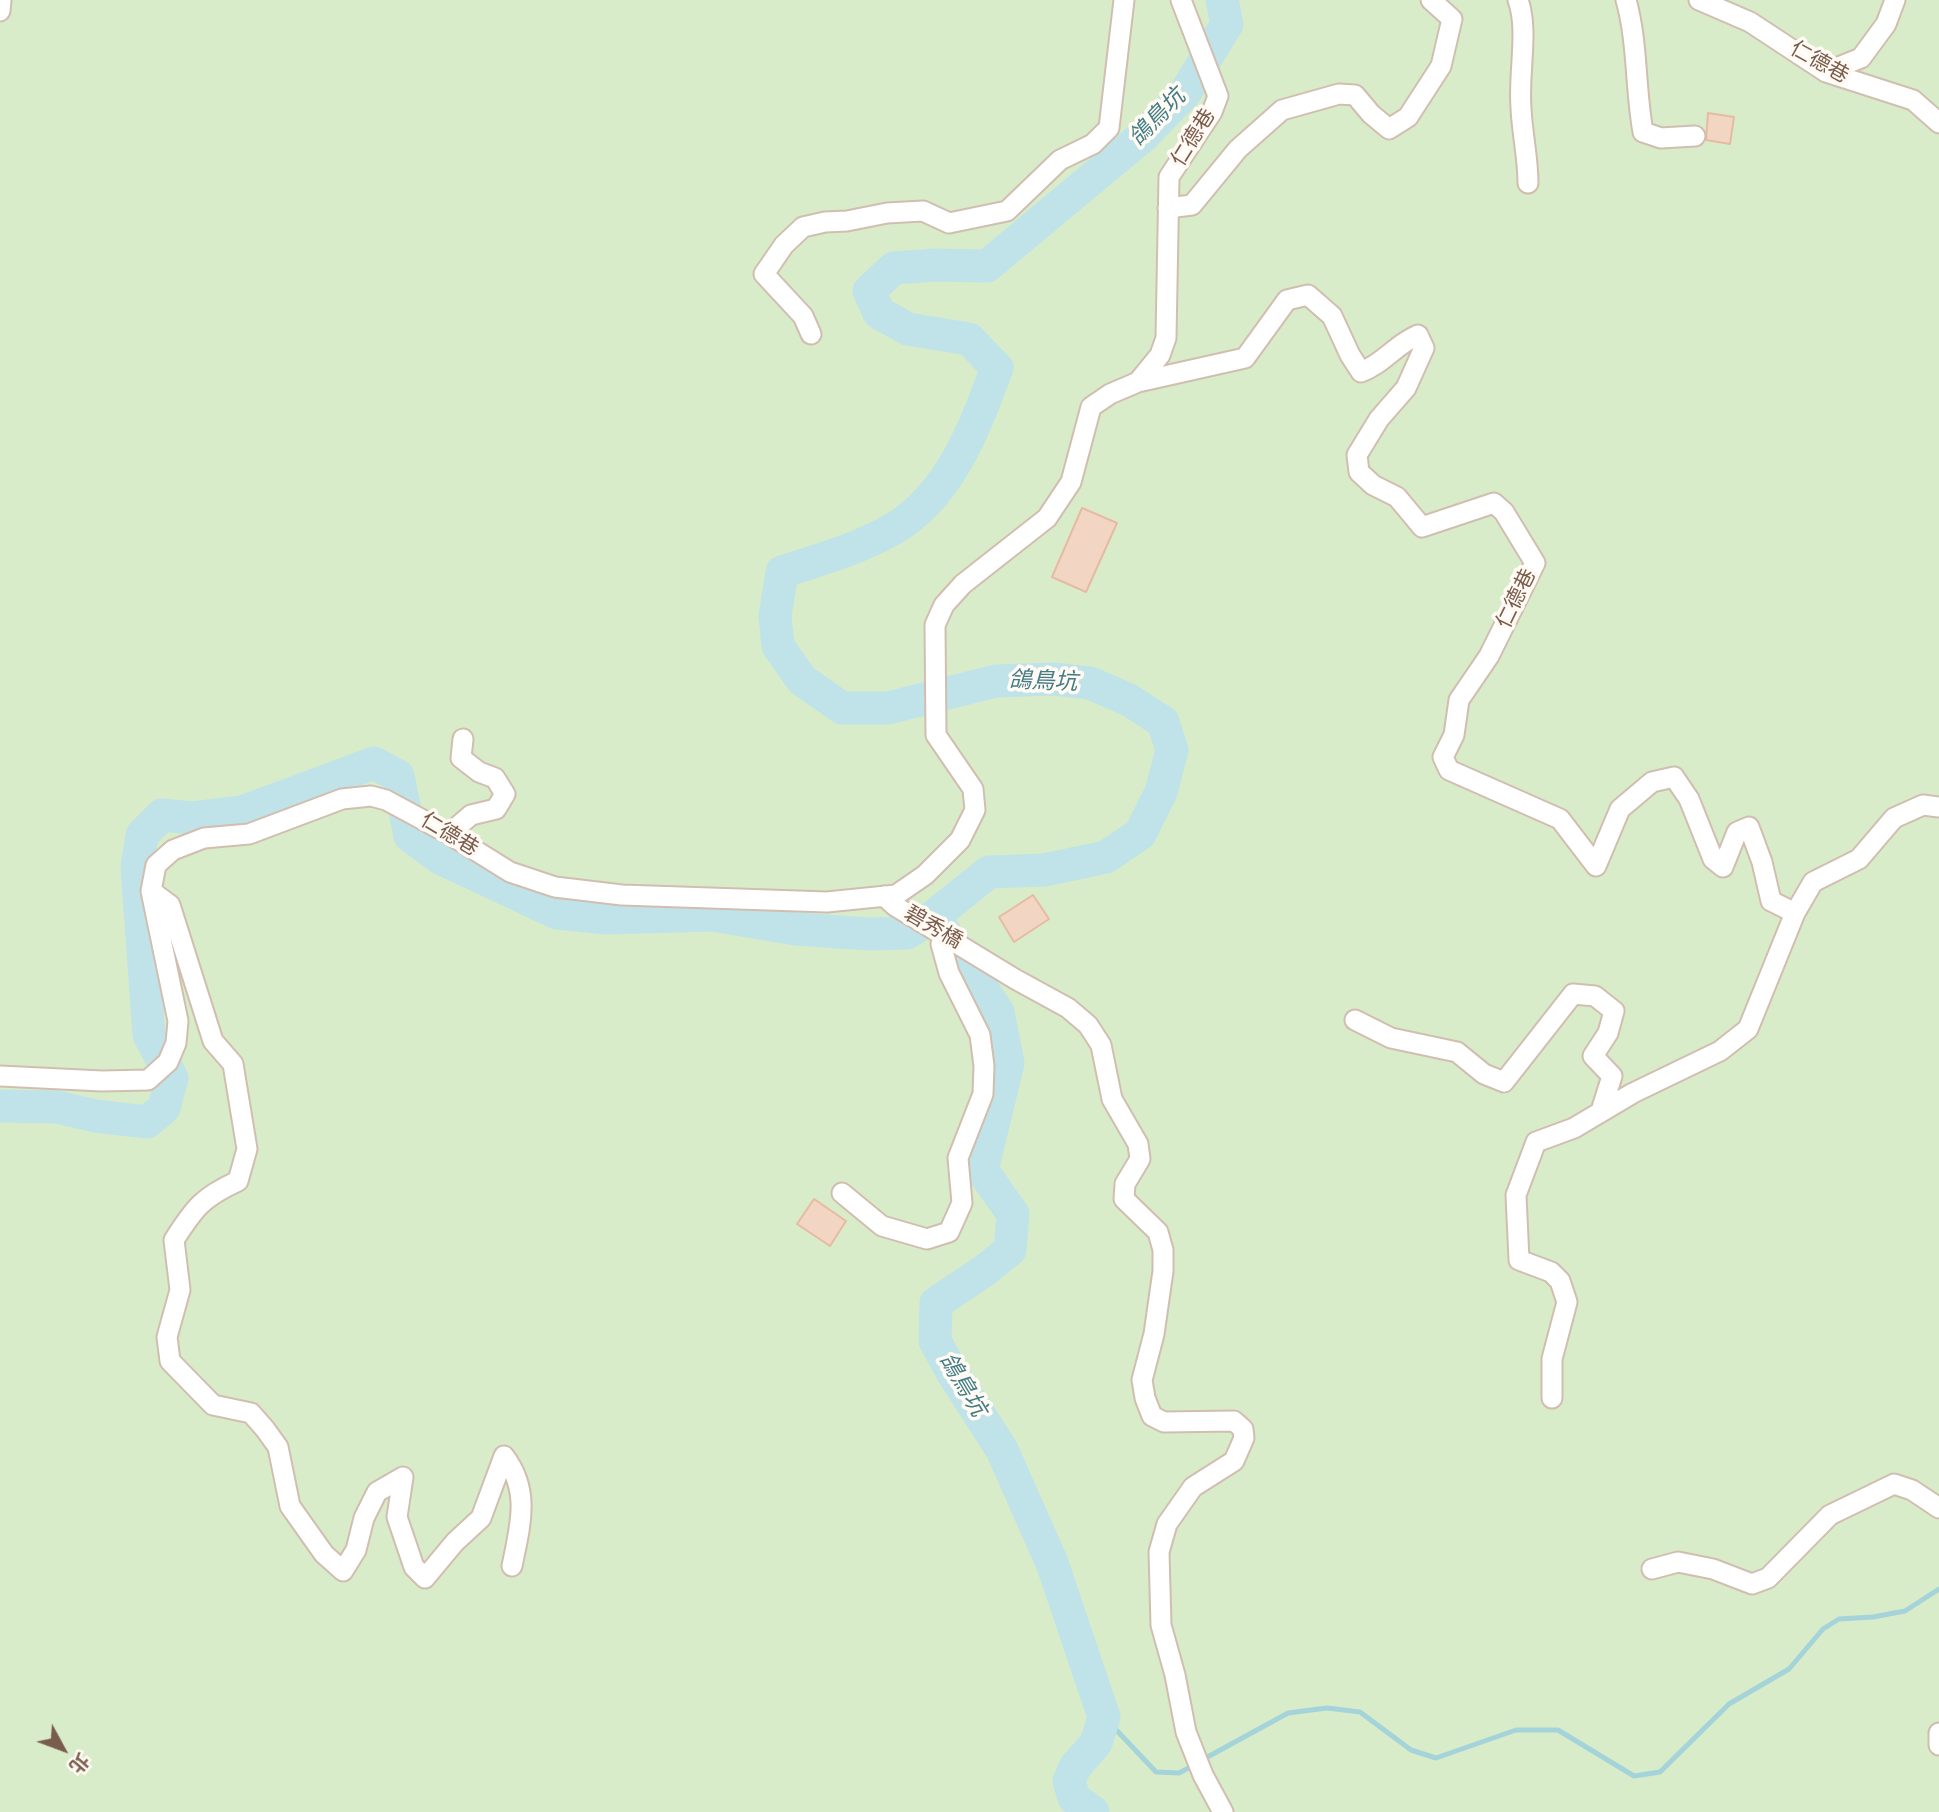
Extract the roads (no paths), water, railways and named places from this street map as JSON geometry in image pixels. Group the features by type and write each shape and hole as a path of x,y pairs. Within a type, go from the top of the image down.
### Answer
{"street":[{"path":"0,11 1,0"},
{"path":"811,334 803,316 764,274 784,245 803,227 825,222 923,211 949,223 1007,211 1060,160 1093,144 1109,128 1124,0"},
{"name":"仁德巷","path":"1138,382 1160,355 1166,338 1169,177 1212,112 1218,96 1181,0"},
{"path":"1168,208 1192,205 1238,149 1282,110 1339,94 1354,95 1389,130 1408,117 1441,66 1452,19 1431,0"},
{"path":"1518,0 1524,18 1520,58 1521,108 1528,160 1528,183"},
{"path":"1626,0 1632,24 1638,104 1643,132 1661,138 1695,136"},
{"name":"仁德巷","path":"1699,0 1750,22 1826,72 1913,100 1939,123"},
{"path":"1826,72 1861,58 1886,24 1895,0"},
{"name":"仁德巷","path":"152,891 156,866 173,850 204,838 249,834 342,799 371,796 412,813 510,872 555,887 622,895 827,902 890,901 925,875 960,840 975,810 973,789 936,735 936,625 944,605 963,584 1047,519 1071,482 1091,407 1110,394 1138,382 1245,358 1287,300 1308,295 1332,316 1361,372 1373,367 1405,340 1418,335 1424,348 1406,388 1379,419 1357,455 1359,472 1374,485 1397,497 1422,527 1494,503 1504,512 1535,563 1489,656 1459,700 1454,735 1443,757 1449,770 1560,819 1596,866 1620,809 1653,782 1674,777 1689,799 1713,859 1723,867 1737,832 1749,827 1762,862 1771,901 1795,913"},
{"path":"449,834 471,815 496,808 505,794 495,778 480,772 461,758 463,739"},
{"path":"1552,1398 1552,1359 1567,1302 1560,1280 1551,1272 1519,1260 1516,1195 1536,1142 1574,1128 1633,1093 1720,1051 1748,1029 1795,913 1813,882 1859,859 1894,818 1923,805 1939,807"},
{"path":"0,1076 102,1081 148,1080 168,1062 176,1043 178,1021 152,891"},
{"path":"152,891 170,905 212,1041 233,1064 247,1149 239,1181 213,1192 194,1208 173,1240 180,1290 167,1337 170,1361 213,1405 251,1413 265,1429 278,1447 290,1506 324,1553 343,1572 356,1550 364,1518 377,1492 403,1477 397,1517 414,1567 425,1578 455,1542 481,1518 504,1456 516,1471 523,1501 512,1566"},
{"name":"碧秀橋","path":"890,901 1015,979 1068,1008 1088,1024 1101,1045 1112,1099 1138,1144 1140,1159 1125,1184 1124,1199 1158,1233 1163,1250 1163,1272 1154,1334 1142,1380 1145,1398 1152,1416 1164,1422 1234,1421 1243,1429 1244,1438 1234,1461 1193,1487 1167,1524 1159,1552 1158,1604 1161,1625 1175,1675 1186,1732 1203,1775 1223,1812"},
{"path":"842,1193 882,1226 928,1239 949,1233 962,1203 958,1158 983,1094 984,1066 980,1035 949,973 942,944 945,936"},
{"path":"1355,1020 1391,1038 1457,1052 1484,1074 1504,1082 1573,994 1595,996 1614,1011 1608,1033 1593,1056 1612,1076 1601,1111"},
{"path":"1652,1569 1678,1562 1713,1569 1752,1584 1768,1578 1830,1515 1894,1484 1912,1490 1939,1508"},
{"path":"1939,1733 1939,1745"}],"waterway":[{"name":"鴿鳥坑","path":"0,1106 57,1107 95,1116 147,1122 164,1108 172,1078 149,1035 137,867 142,835 162,815 192,818 242,812 374,763 398,776 410,836 440,858 557,913 607,918 713,915 796,929 869,934 907,933 934,916 989,872 1044,870 1106,857 1140,834 1161,792 1172,750 1163,722 1129,700 1090,683 1054,679 996,681 888,708 842,708 802,680 778,646 775,616 782,572 838,554 880,536 913,515 930,498 958,458 997,368 969,339 908,329 879,313 869,291 894,268 935,265 987,266 1143,136 1185,93 1227,24 1222,0"},
{"name":"鴿鳥坑","path":"937,921 998,1012 1008,1063 982,1170 1013,1214 1010,1250 936,1303 935,1341 1002,1450 1052,1563 1104,1717 1096,1743 1075,1767 1069,1781 1074,1798 1093,1812"},
{"path":"1202,1760 1288,1713 1327,1708 1360,1712 1411,1750 1436,1758 1516,1730 1558,1730 1634,1776 1660,1772 1729,1704 1789,1669 1823,1629 1839,1619 1873,1617 1905,1611 1939,1589"},
{"path":"1104,1717 1156,1772 1179,1773 1194,1765"}]}
